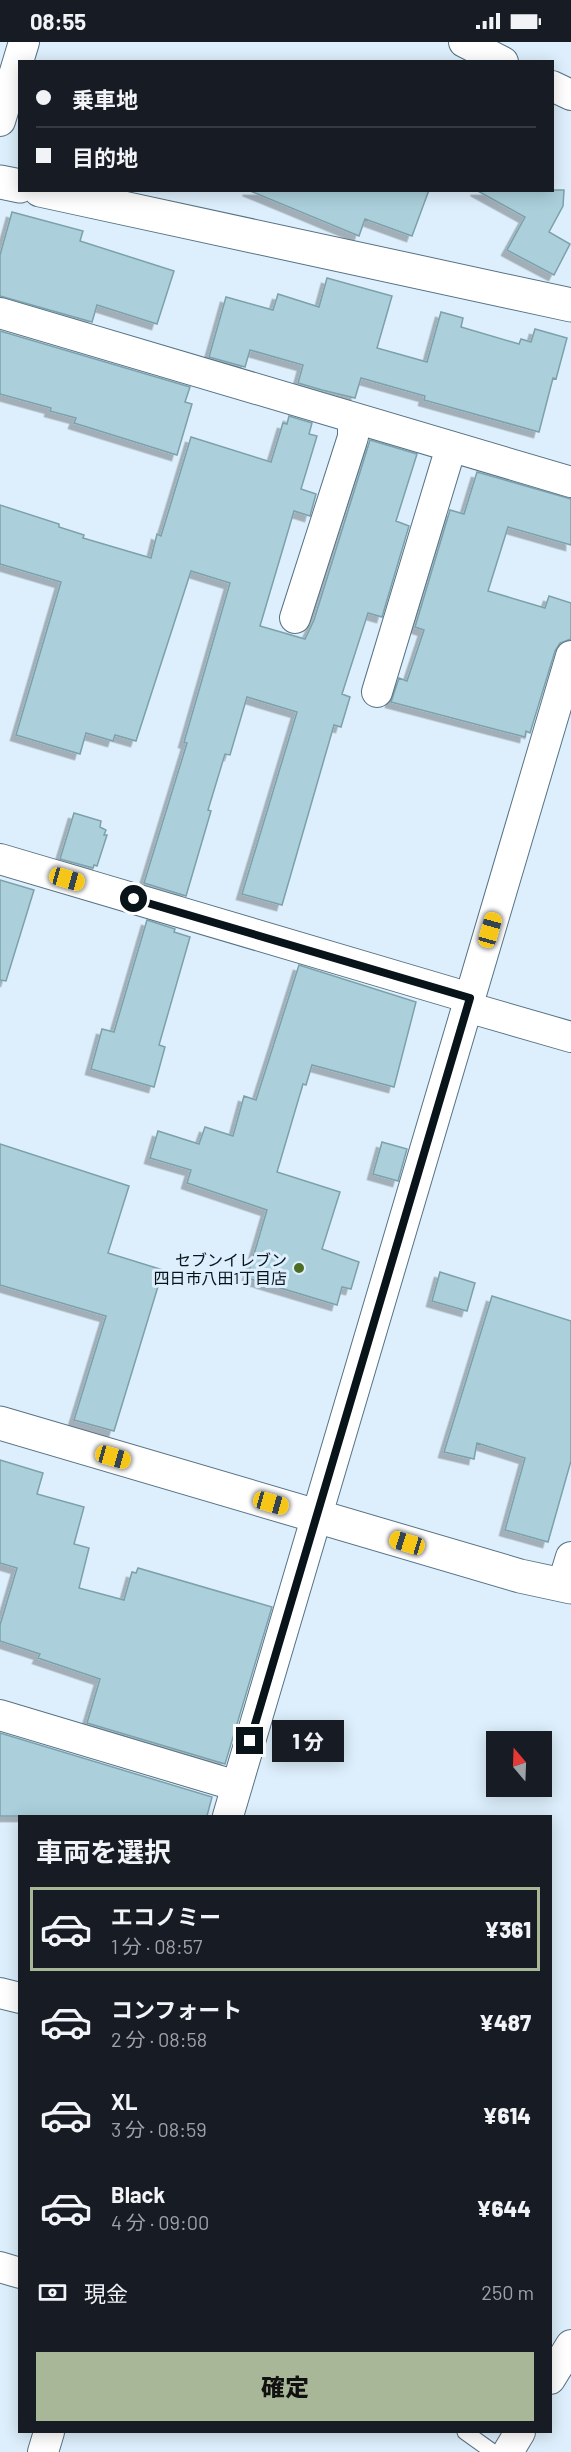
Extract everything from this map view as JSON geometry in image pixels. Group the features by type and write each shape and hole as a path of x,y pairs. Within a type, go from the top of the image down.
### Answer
{"street":[{"path":"19,60 24,42"},
{"path":"464,42 499,60"},
{"path":"0,122 18,62"},
{"path":"554,87 571,95"},
{"path":"0,182 18,186"},
{"path":"49,192 571,305"},
{"path":"0,314 571,482"},
{"path":"295,618 353,437 353,418"},
{"path":"377,692 451,447"},
{"path":"228,1815 571,656"},
{"path":"0,859 468,1002 571,1037"},
{"path":"0,1424 520,1576 568,1577"},
{"path":"0,1715 237,1786"},
{"path":"0,1993 18,1998"},
{"path":"0,2267 18,2272"},
{"path":"552,2376 571,2345"},
{"path":"43,2452 49,2433"},
{"path":"508,2452 519,2433"}],"lane":[{"path":"466,2433 493,2452"}],"building":[{"path":"564,190 563,206 549,232 570,244 554,275 507,250 525,217 480,192"},
{"path":"253,192 428,192 412,236 365,219 359,236"},
{"path":"12,212 83,231 80,241 174,271 157,324 97,305 92,322 0,296 0,255"},
{"path":"327,278 392,296 377,348 427,362 441,312 463,318 461,327 519,344 521,339 531,342 535,329 567,338 556,379 553,378 539,432 424,400 425,396 361,378 355,398 322,390 298,383 303,365 250,350 245,367 209,357 226,297 273,310 278,294 319,307"},
{"path":"0,331 190,387 185,402 192,404 177,455 74,423 76,418 50,411 51,408 0,394"},
{"path":"289,416 312,423 309,434 317,436 301,489 316,494 310,516 294,511 260,626 305,639 314,620 370,440 417,454 396,521 409,526 382,617 368,613 342,694 350,697 341,727 334,725 282,905 242,894 297,712 247,697 230,755 225,754 186,896 144,883 187,743 184,742 230,583 191,571 136,741 115,735 113,741 86,733 80,754 16,735 61,582 0,564 0,505 59,524 59,527 84,535 83,538 151,558 157,534 161,536 191,437 271,462 283,423 287,424"},
{"path":"477,472 571,499 571,545 508,527 488,591 545,608 549,596 571,603 571,639 560,643 555,651 530,733 526,731 525,737 391,702 399,678 407,681 424,630 415,627 450,510 464,514"},
{"path":"74,813 101,821 100,827 106,830 104,835 107,835 97,866 94,865 93,868 60,859"},
{"path":"0,880 34,890 6,981 0,980"},
{"path":"147,920 175,929 174,932 190,937 159,1045 165,1047 154,1087 91,1069 102,1029 114,1032"},
{"path":"299,965 416,1002 394,1087 312,1065 306,1085 303,1084 277,1172 340,1192 322,1249 359,1262 351,1289 342,1287 337,1305 247,1278 267,1210 187,1183 191,1170 150,1158 158,1131 199,1144 205,1127 233,1136 244,1096 256,1100"},
{"path":"382,1142 407,1149 398,1181 373,1174"},
{"path":"0,1144 129,1186 108,1253 163,1270 114,1431 74,1420 106,1316 0,1285"},
{"path":"440,1272 475,1283 467,1311 432,1301"},
{"path":"492,1296 571,1321 571,1461 548,1542 505,1530 525,1458 477,1443 474,1459 444,1452"},
{"path":"0,1460 43,1473 37,1494 84,1507 74,1544 89,1548 79,1588 124,1600 132,1572 136,1573 138,1568 272,1607 225,1764 87,1723 100,1679 38,1658 40,1654 0,1641 0,1625 17,1568 0,1563"},
{"path":"0,1733 212,1797 207,1815 0,1816"}],"place":[{"name":"セブンイレブン 四日市八田1丁目店","path":"299,1268"}],"route":[{"path":"134,899 470,998 250,1741"}]}
